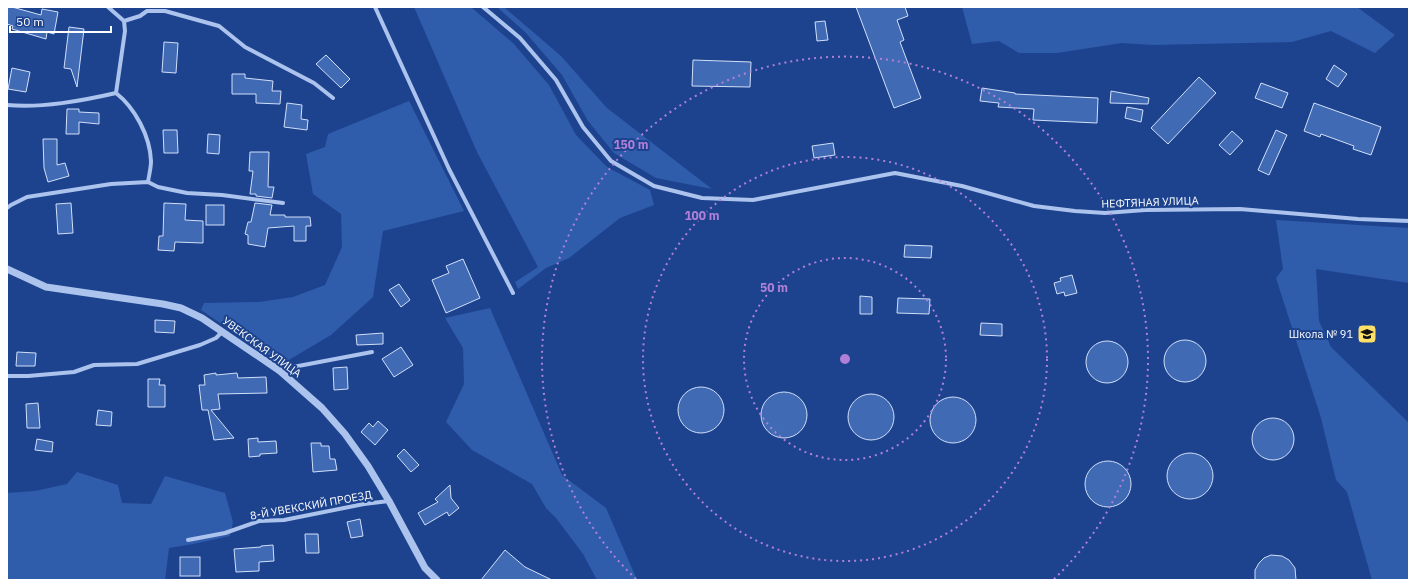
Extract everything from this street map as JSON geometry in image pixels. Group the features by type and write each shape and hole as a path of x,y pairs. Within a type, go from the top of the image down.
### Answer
{"street":[{"path":"108,7 124,21 125,31 116,92"},
{"path":"375,7 449,169 513,293"},
{"name":"НЕФТЯНАЯ УЛИЦА","path":"483,7 520,38 556,80 583,127 611,160 654,186 702,198 753,200 895,174 962,186 1034,206 1075,211 1105,213 1145,210 1240,209 1358,219 1409,221"},
{"path":"124,21 140,16 148,11 165,11 219,26 245,47 314,83 333,98"},
{"path":"7,105 21,106 62,103 98,97 116,92"},
{"path":"116,92 125,100 141,125 149,147 151,162 148,182"},
{"path":"7,208 27,197 111,184 148,182 158,187 187,193 222,195 283,203"},
{"name":"УВЕКСКАЯ УЛИЦА","path":"7,269 46,288 163,304 181,308 202,318 280,371 322,408 345,434 368,466 389,501 425,568 437,580"},
{"path":"7,376 28,376 74,372 94,365 138,364 205,343 216,338 222,332"},
{"path":"280,371 293,367 327,362 372,352"},
{"name":"8-Й УВЕКСКИЙ ПРОЕЗД","path":"188,540 225,533 259,521 284,520 364,504 389,501"}],"shaded area":[{"path":"414,7 472,8 513,43 549,85 576,135 607,167 650,190 654,205 620,218 569,258 546,268 518,289 515,282 538,267 477,152"},
{"path":"497,7 504,7 561,56 607,108 712,189 656,178 614,153 588,121 562,75 526,33"},
{"path":"962,7 1357,7 1395,35 1375,53 1331,31 1292,42 1152,45 1122,43 1057,53 1019,53 999,41 972,44"},
{"path":"409,101 464,211 383,231 373,297 331,335 282,364 201,310 204,303 259,302 293,297 325,285 342,247 341,214 313,194 306,154 325,147 328,134"},
{"path":"1276,220 1409,228 1409,283 1316,269 1319,321 1331,347 1409,423 1409,580 1372,580 1347,492 1336,480 1321,418 1276,278 1283,269"},
{"path":"490,308 562,475 606,508 637,580 597,580 583,554 556,518 546,508 532,484 472,450 446,422 464,384 463,348 445,318"},
{"path":"77,472 118,485 122,503 151,504 165,476 225,493 233,522 230,536 169,548 165,580 7,580 7,493 35,491 67,484"}],"building":[{"path":"7,7 41,15 42,9 58,12 54,34 47,32 46,39 12,29 13,26 7,24"},
{"path":"856,7 905,7 908,16 897,20 904,40 900,42 921,98 894,108"},
{"path":"825,21 828,40 817,41 815,22"},
{"path":"69,27 84,29 77,87 71,69 64,68"},
{"path":"164,42 178,43 176,73 162,72"},
{"path":"326,55 350,79 341,88 316,64"},
{"path":"693,60 751,62 750,87 692,86"},
{"path":"1334,65 1347,74 1338,87 1326,79"},
{"path":"12,68 30,72 26,92 8,89"},
{"path":"232,74 245,74 245,78 273,81 272,91 281,91 280,104 256,103 256,94 232,94"},
{"path":"1199,77 1216,93 1168,144 1151,128"},
{"path":"1261,83 1288,93 1282,108 1255,98"},
{"path":"982,88 1015,94 1098,98 1097,123 1033,120 1034,109 998,107 999,103 980,101"},
{"path":"1111,91 1149,98 1148,104 1110,103"},
{"path":"287,103 302,105 301,119 308,120 307,130 284,127"},
{"path":"1314,103 1381,127 1371,155 1353,149 1354,146 1321,134 1320,137 1304,131"},
{"path":"1127,107 1143,110 1141,122 1125,118"},
{"path":"67,109 79,109 79,112 99,113 99,124 79,122 79,134 66,134"},
{"path":"163,130 177,130 178,153 164,153"},
{"path":"1276,130 1287,135 1269,175 1258,170"},
{"path":"1232,131 1243,141 1230,155 1219,145"},
{"path":"208,134 220,135 219,154 207,153"},
{"path":"43,139 57,139 57,165 65,163 69,176 48,182 44,168"},
{"path":"833,143 835,155 814,158 812,146"},
{"path":"250,152 269,152 268,187 274,187 272,198 250,194 253,171 249,171"},
{"path":"71,203 73,233 58,234 56,204"},
{"path":"164,203 186,204 185,220 203,221 203,243 175,242 174,251 158,250 159,236 163,236"},
{"path":"255,203 272,205 270,215 285,215 285,217 310,217 311,226 306,226 306,241 294,241 294,226 268,228 265,247 248,244 248,235 245,234 248,222 251,222"},
{"path":"206,205 224,205 224,225 206,225"},
{"path":"905,245 932,246 931,258 904,257"},
{"path":"463,259 480,298 446,313 432,280 449,273 446,266"},
{"path":"1072,275 1077,293 1065,296 1064,292 1057,294 1054,283 1061,281 1060,278"},
{"path":"399,284 410,300 401,307 389,290"},
{"path":"860,296 872,297 872,314 860,314"},
{"path":"898,298 930,299 929,314 897,313"},
{"path":"155,320 175,321 174,333 155,332"},
{"path":"981,323 1002,324 1002,336 980,335"},
{"path":"383,333 383,344 357,345 356,335"},
{"path":"1185,340 1200,346 1206,361 1200,376 1185,382 1170,376 1164,361 1170,346"},
{"path":"1107,341 1122,347 1128,362 1122,377 1107,383 1092,377 1086,362 1092,347"},
{"path":"401,347 413,365 394,377 382,359"},
{"path":"17,352 36,353 35,366 16,366"},
{"path":"347,367 348,389 334,390 333,368"},
{"path":"216,373 216,375 237,373 238,378 266,377 267,393 218,394 220,409 211,410 234,438 214,440 208,410 202,410 199,385 205,385 204,375"},
{"path":"148,379 160,379 159,385 165,385 165,407 148,407"},
{"path":"701,387 714,391 720,397 724,410 720,423 714,429 701,433 688,429 682,423 678,410 682,397 688,391"},
{"path":"784,392 797,396 803,402 807,415 803,428 797,434 784,438 771,434 765,428 761,415 765,402 771,396"},
{"path":"871,394 884,398 890,404 894,417 890,430 884,436 871,440 858,436 852,430 848,417 852,404 858,398"},
{"path":"953,397 966,401 972,407 976,420 972,433 966,439 953,443 940,439 934,433 930,420 934,407 940,401"},
{"path":"38,403 40,428 27,428 26,404"},
{"path":"98,410 112,412 111,426 96,425"},
{"path":"1269,418 1277,418 1288,424 1294,435 1294,443 1288,454 1277,460 1269,460 1258,454 1252,443 1252,435 1258,424"},
{"path":"378,421 388,430 375,445 361,432 369,423 373,427"},
{"path":"258,438 258,442 276,441 277,453 260,454 260,456 249,457 248,439"},
{"path":"37,439 53,442 52,452 35,450"},
{"path":"311,443 321,443 321,446 329,446 330,459 335,459 337,470 313,472"},
{"path":"404,449 419,465 411,472 397,456"},
{"path":"1190,453 1203,457 1209,463 1213,476 1209,489 1203,495 1190,499 1177,495 1171,489 1167,476 1171,463 1177,457"},
{"path":"1108,461 1121,465 1127,471 1131,484 1127,497 1121,503 1108,507 1095,503 1089,497 1085,484 1089,471 1095,465"},
{"path":"450,485 451,498 459,508 449,516 447,512 425,525 418,513 438,502 435,499"},
{"path":"360,519 363,536 351,538 347,522"},
{"path":"305,534 318,534 319,553 306,553"},
{"path":"273,545 274,561 259,562 259,571 236,572 234,549"},
{"path":"505,550 525,567 552,580 481,580"},
{"path":"1271,555 1282,556 1289,560 1295,568 1296,580 1255,580 1255,570 1259,563 1264,558"},
{"path":"180,557 200,557 200,576 180,576"}],"place":[{"name":"Школа № 91","path":"1367,334"}]}
